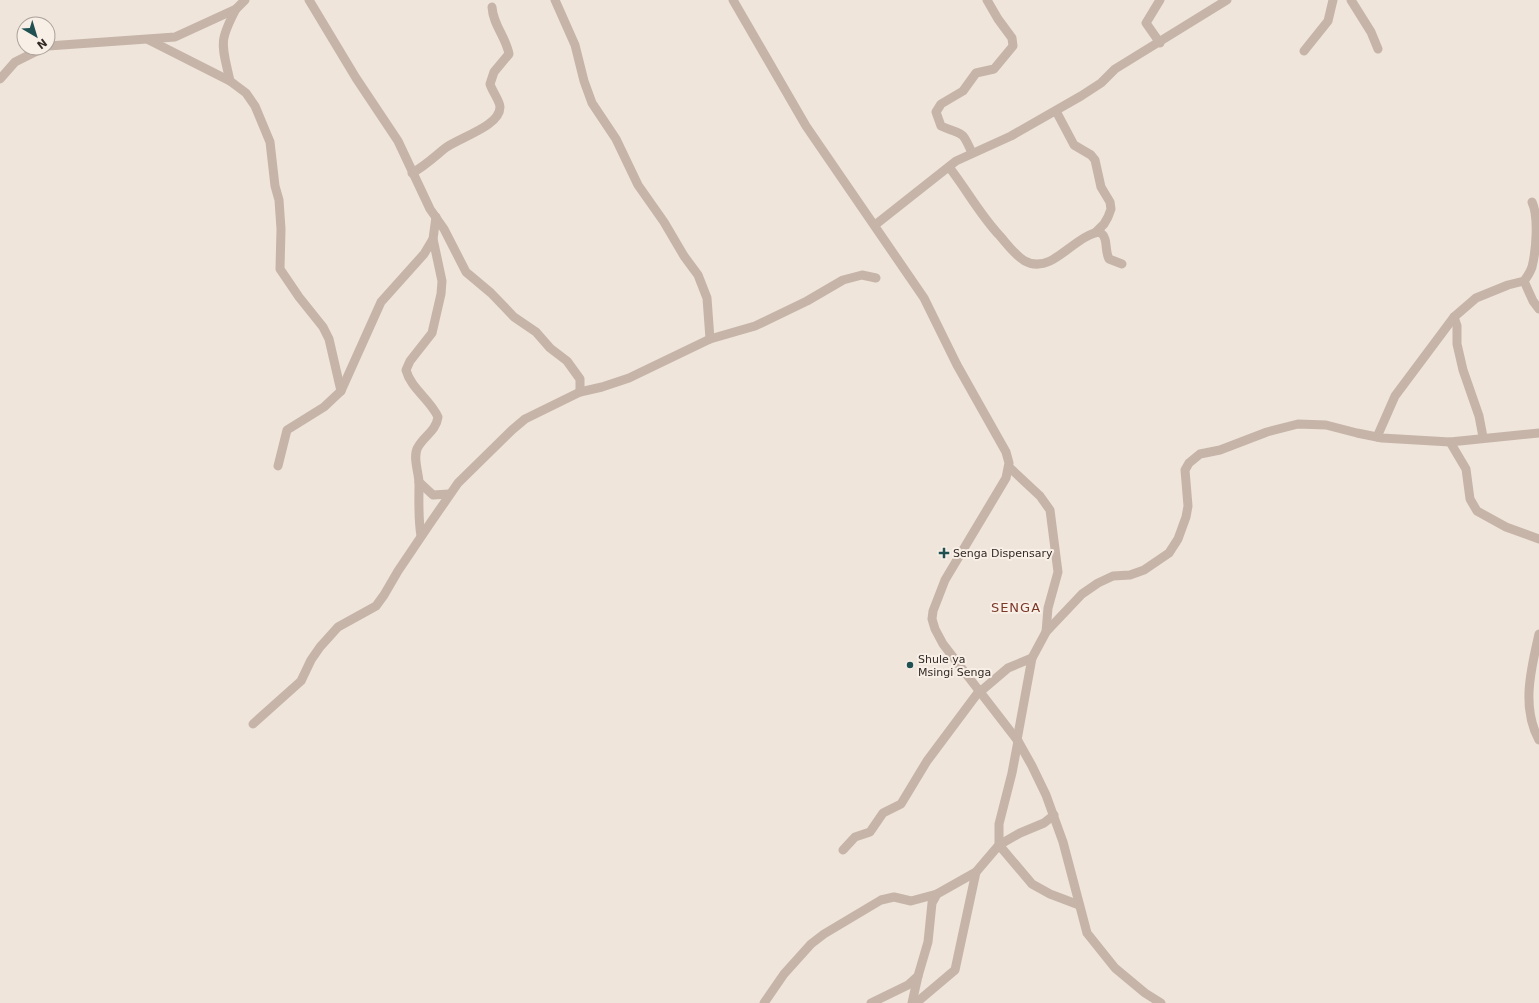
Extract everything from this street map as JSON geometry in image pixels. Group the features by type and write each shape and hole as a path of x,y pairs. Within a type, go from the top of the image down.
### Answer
{"street":[{"path":"230,81 225,62 223,41 224,33 236,9 245,0"},
{"path":"309,0 372,104 398,141 408,160 412,173 466,272 491,293 514,317 536,332 550,348 567,361 580,379 580,392"},
{"path":"555,0 575,45 584,81 592,103 616,139 638,185 698,275 708,298 710,339"},
{"path":"733,0 806,126 875,225 938,324 957,365 1006,452 1009,467 1006,478 945,580 933,611 932,619 939,638 1018,741 1032,766 1054,815 1070,866 1079,905 1088,933 1104,955 1130,980 1161,1003"},
{"path":"972,153 964,136 958,132 941,126 936,112 941,104 963,91 976,73 994,69 1013,46 1012,38 995,15 987,0"},
{"path":"1160,0 1146,23 1160,43"},
{"path":"875,225 908,197 949,167 972,153 1011,136 1056,111 1097,86 1115,69 1160,43 1227,0"},
{"path":"1304,50 1328,21 1333,0"},
{"path":"1351,0 1372,32 1378,44 1378,50"},
{"path":"412,173 431,161 445,148 485,128 499,112 500,105 490,84 494,72 508,54 508,46 502,39 492,17 492,7"},
{"path":"56,46 175,37 236,9"},
{"path":"149,40 230,81 251,99 260,116 270,142 275,186 280,212 280,270 322,327 329,339 341,391"},
{"path":"0,79 15,62 27,56"},
{"path":"949,167 994,231 1017,257 1035,265 1049,261 1096,232 1104,224 1111,209 1110,202 1101,188 1095,160 1091,155 1074,145 1056,111"},
{"path":"1377,437 1395,396 1454,317 1476,298 1508,285 1524,281 1532,268 1535,208 1532,202"},
{"path":"421,536 418,502 419,482 416,456 418,447 437,425 438,416 425,396 412,383 406,370 410,361 432,333 441,294 442,281 433,239 436,217"},
{"path":"1096,232 1100,232 1105,238 1109,259 1122,264"},
{"path":"278,466 287,430 317,411 341,391 381,302 414,266 433,239"},
{"path":"253,724 301,681 311,660 338,627 376,606 398,570 449,494 476,464 525,419 580,392 602,388 629,378 710,339 755,326 807,301 843,280 862,275 876,278"},
{"path":"1524,281 1533,301 1539,309"},
{"path":"1454,317 1457,326 1457,344 1463,370 1479,416 1483,437"},
{"path":"1079,905 1050,894 1032,884 999,845 999,824 1012,773 1032,658 1046,632 1082,594 1098,583 1113,576 1130,574 1144,570 1169,553 1178,539 1186,517 1188,506 1185,470 1189,463 1200,454 1220,450 1267,432 1298,424 1326,425 1357,434 1377,437 1450,442 1483,437 1539,433"},
{"path":"1450,442 1466,469 1470,499 1477,512 1506,527 1539,539"},
{"path":"1009,467 1040,496 1050,510 1058,572 1048,608 1046,632"},
{"path":"419,482 429,493 439,496"},
{"path":"418,502 449,494"},
{"path":"1539,634 1528,706 1532,725 1539,740"},
{"path":"843,850 855,837 870,832 883,813 901,804 927,761 980,691 1008,668 1032,658"},
{"path":"764,1003 784,974 811,944 824,934 881,900 894,897 911,901 936,894 976,872 999,845 1020,833 1044,823 1054,815"},
{"path":"916,1003 955,970 967,923 976,872"},
{"path":"912,1003 928,942 932,903 936,894"},
{"path":"871,1003 908,985 918,976"}],"place":[{"name":"Senga Dispensary","path":"944,553"},
{"name":"Shule ya Msingi Senga","path":"910,665"}],"district":[{"name":"SENGA","path":"1016,607"}]}
